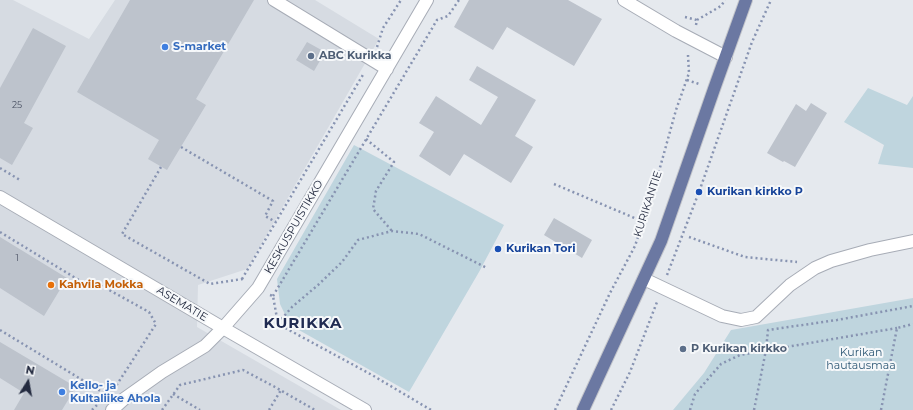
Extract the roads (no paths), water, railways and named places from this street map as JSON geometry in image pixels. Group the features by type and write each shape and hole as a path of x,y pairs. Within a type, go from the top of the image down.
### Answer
{"main road":[{"path":"583,410 661,241 746,0"}],"street":[{"path":"274,0 386,70"},
{"name":"KESKUSPUISTIKKO","path":"112,410 124,398 162,372 205,346 258,288 427,0"},
{"path":"624,0 692,40 726,57"},
{"name":"ASEMATIE","path":"0,197 366,410"},
{"path":"644,278 722,316 741,320 756,317 790,285 814,268 864,252 913,241"}],"place":[{"name":"S-market","path":"165,47"},
{"name":"ABC Kurikka","path":"311,56"},
{"name":"Kurikan kirkko P","path":"699,192"},
{"name":"Kurikan Tori","path":"498,249"},
{"name":"Kahvila Mokka","path":"51,285"},
{"name":"P Kurikan kirkko","path":"683,349"},
{"name":"Kello- ja Kultaliike Ahola","path":"62,392"}],"district":[{"name":"KURIKKA","path":"303,324"}],"park label":[{"name":"Kurikan hautausmaa","path":"861,359"}]}
